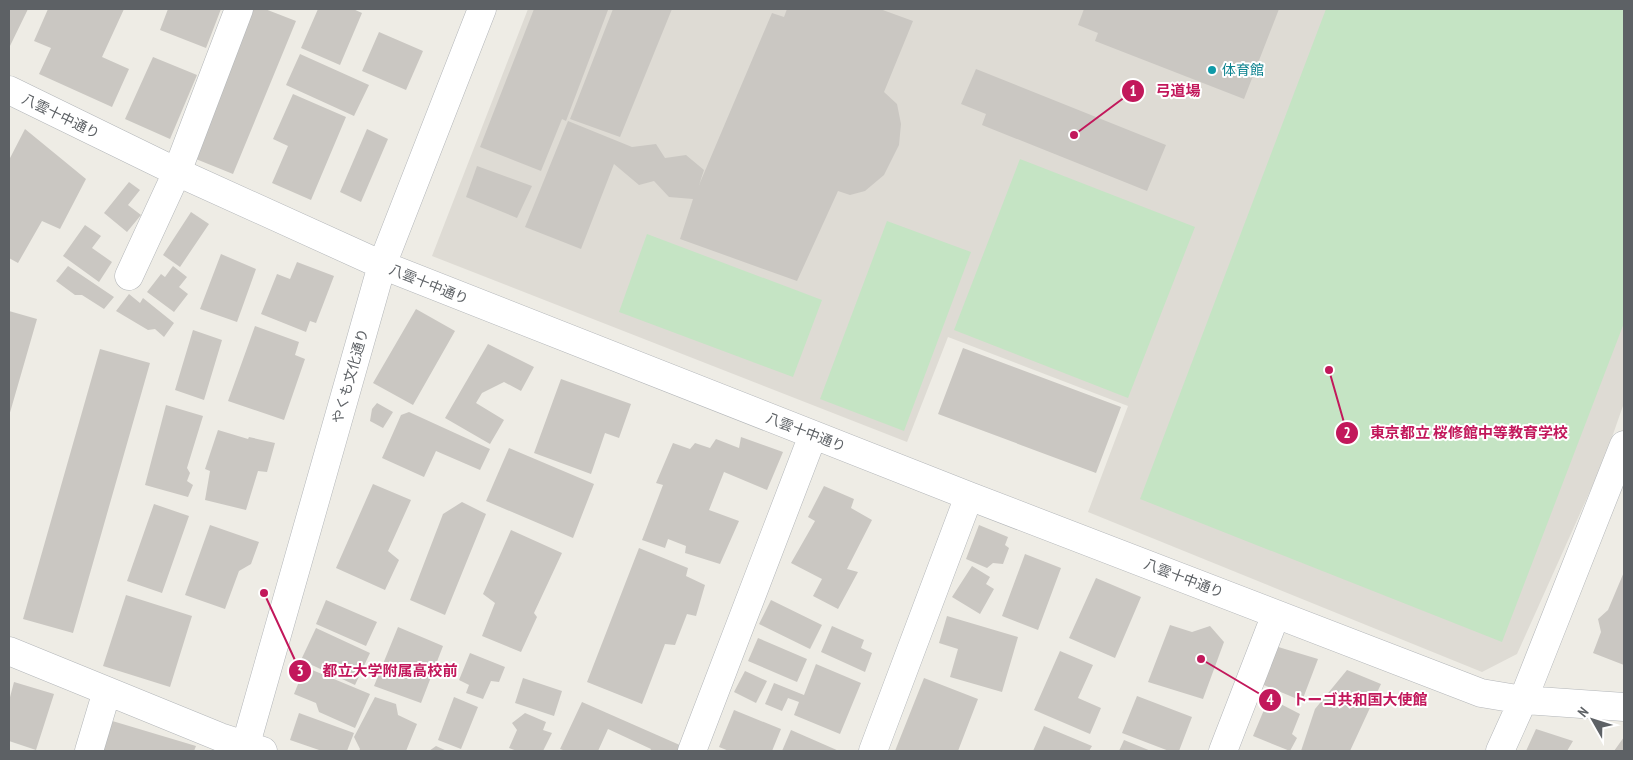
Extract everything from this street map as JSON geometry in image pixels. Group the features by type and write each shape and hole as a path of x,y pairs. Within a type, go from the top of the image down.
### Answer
{"street":[{"path":"129,276 177,172 239,9"},
{"name":"やくも文化通り","path":"251,749 382,265 482,9"},
{"name":"八雲十中通り","path":"9,90 177,172 382,265 969,496 1481,693 1524,700 1624,707"},
{"path":"692,751 813,435"},
{"path":"1500,751 1524,700 1624,445"},
{"path":"873,751 969,496"},
{"path":"1223,751 1276,614"},
{"path":"10,655 107,691 251,749"},
{"path":"89,751 107,691"}],"shaded area":[{"path":"528,9 1624,9 1624,403 1604,460 1517,654 1482,672 1088,512 1128,406 948,337 907,442 432,256"}],"green space":[{"path":"1326,9 1624,9 1624,323 1502,642 1140,499"},
{"path":"1020,159 1195,227 1128,398 954,330"},
{"path":"887,221 971,252 904,431 820,399"},
{"path":"647,234 822,300 793,377 619,312"}],"building":[{"path":"9,9 28,9 9,48"},
{"path":"48,9 124,9 102,57 129,69 112,107 39,74 51,48 34,41"},
{"path":"168,9 221,9 206,48 160,30"},
{"path":"246,9 265,9 296,21 233,174 186,155"},
{"path":"318,9 353,9 362,13 340,65 301,48"},
{"path":"534,9 608,10 566,121 562,119 541,171 480,147"},
{"path":"613,9 672,9 620,137 570,119"},
{"path":"787,9 880,9 913,21 884,92 897,104 901,124 899,145 884,175 865,191 850,195 838,191 797,281 680,239 693,199 669,197 654,181 639,185 614,164 581,249 525,227 568,121 632,147 656,144 665,158 686,155 704,170 699,185 772,13 784,17"},
{"name":"体育館","path":"1084,9 1279,9 1244,99 1095,41 1098,33 1078,25"},
{"path":"379,32 423,51 406,90 362,71"},
{"path":"300,54 369,85 354,116 286,85"},
{"path":"153,57 197,75 170,139 125,119"},
{"path":"976,69 1166,145 1147,191 982,125 986,114 961,104"},
{"path":"293,94 346,117 311,200 272,183 288,146 273,139"},
{"path":"25,129 86,179 60,229 42,221 18,263 9,258 9,160"},
{"path":"367,129 388,139 361,202 340,192"},
{"path":"477,166 532,186 517,218 466,197"},
{"path":"129,182 140,190 128,205 141,215 127,232 104,213"},
{"path":"191,212 209,224 180,267 163,255"},
{"path":"85,225 101,236 92,248 112,262 99,282 63,256"},
{"path":"221,254 256,269 237,322 200,309"},
{"path":"297,262 334,276 316,323 310,321 306,332 261,314 277,274 290,279"},
{"path":"68,266 114,297 104,309 82,295 75,295 56,281"},
{"path":"173,266 187,277 179,287 188,294 174,312 147,292 161,274 165,277"},
{"path":"129,294 140,303 143,298 174,323 164,337 155,329 148,330 116,311"},
{"path":"416,309 455,331 413,405 373,383"},
{"path":"9,311 37,319 9,416"},
{"path":"255,326 299,342 295,355 305,359 284,420 228,401"},
{"path":"193,330 222,340 204,400 175,390"},
{"path":"488,344 534,367 521,391 504,382 482,393 476,403 504,420 490,444 445,418"},
{"path":"963,348 1121,407 1096,473 938,414"},
{"path":"100,349 150,363 73,633 23,619"},
{"path":"561,379 631,404 619,438 605,433 591,474 534,453"},
{"path":"377,403 393,412 383,428 370,421 372,409"},
{"path":"166,405 203,416 187,468 190,473 187,481 193,485 188,497 145,485"},
{"path":"409,412 490,449 480,470 436,451 424,477 382,458 401,415"},
{"path":"218,430 248,439 249,437 275,443 267,472 258,471 246,510 205,500 210,471 205,469"},
{"path":"741,437 783,452 767,490 724,472 709,510 739,521 720,564 685,553 686,546 668,539 665,548 642,540 663,485 656,483 673,443 690,449 695,443 710,448 716,439 739,448"},
{"path":"509,448 594,484 573,538 486,501"},
{"path":"373,484 411,500 388,551 399,560 385,590 336,568"},
{"path":"824,486 854,499 851,508 872,520 847,569 858,572 838,609 813,596 822,579 791,563 815,521 808,517"},
{"path":"462,502 486,514 445,615 410,600 443,514"},
{"path":"154,504 189,516 162,593 127,581"},
{"path":"210,525 259,542 251,564 239,571 225,609 185,595"},
{"path":"979,525 1008,537 1005,545 1009,548 1003,564 993,563 987,568 966,559"},
{"path":"511,530 562,553 534,613 537,617 521,652 482,636 495,603 483,594"},
{"path":"639,548 688,568 686,576 705,585 696,616 687,614 675,645 665,644 642,704 587,682"},
{"path":"1025,554 1061,568 1038,630 1002,616"},
{"path":"972,566 990,577 986,584 994,589 980,614 952,597"},
{"path":"1624,572 1624,665 1593,653 1601,632 1598,619 1608,610"},
{"path":"1096,578 1141,597 1115,658 1069,638"},
{"path":"126,595 192,616 170,687 103,666"},
{"path":"326,600 377,622 366,646 316,624"},
{"path":"771,600 822,625 810,649 759,624"},
{"path":"947,616 1018,637 1002,692 950,677 958,649 939,643"},
{"path":"1170,625 1192,632 1210,626 1224,642 1203,699 1148,682"},
{"path":"832,626 864,640 861,648 872,653 865,672 821,652"},
{"path":"398,627 443,646 421,703 374,686"},
{"path":"316,628 370,653 355,685 301,660"},
{"path":"758,638 807,659 797,682 748,661"},
{"path":"1275,646 1318,659 1302,701 1259,683"},
{"path":"1060,651 1093,665 1078,698 1101,708 1090,734 1034,710"},
{"path":"470,653 505,667 499,682 491,681 483,699 466,693 469,685 459,680"},
{"path":"816,664 861,683 840,734 794,715 799,702 788,698 782,711 765,704 774,683 804,695"},
{"path":"305,667 370,694 355,728 319,712 316,703 294,694"},
{"path":"1347,670 1381,684 1350,751 1301,751 1315,709"},
{"path":"745,671 767,681 756,703 734,692"},
{"path":"523,678 562,691 554,716 515,703"},
{"path":"924,678 978,699 958,751 895,751"},
{"path":"14,682 54,694 36,750 9,741 9,701"},
{"path":"1137,696 1192,717 1179,751 1169,751 1122,733"},
{"path":"375,697 396,704 398,715 417,724 406,751 359,751 360,749 354,737"},
{"path":"454,697 478,707 461,749 438,740"},
{"path":"1269,698 1300,714 1292,734 1297,738 1290,751 1253,736"},
{"path":"582,702 682,746 679,751 650,751 651,749 608,729 598,751 566,751 560,749"},
{"path":"734,710 781,729 772,751 729,751 719,747"},
{"path":"299,713 354,733 347,751 322,751 290,740"},
{"path":"525,713 546,722 543,730 552,733 543,751 517,751 509,748 517,730 512,723"},
{"path":"109,720 196,746 194,751 100,751"},
{"path":"1044,726 1092,746 1089,751 1033,751"},
{"path":"1536,729 1573,741 1567,751 1526,751"},
{"path":"791,730 839,751 782,751"},
{"path":"1624,737 1624,751 1614,751"},
{"path":"1124,740 1151,751 1119,751"},
{"path":"436,746 447,751 429,751"}],"place":[{"name":"体育館","path":"1212,70"},
{"name":"弓道場","path":"1074,135"},
{"name":"東京都立 桜修館中等教育学校","path":"1329,370"},
{"name":"都立大学附属高校前","path":"264,593"},
{"name":"トーゴ共和国大使館","path":"1201,659"}]}
